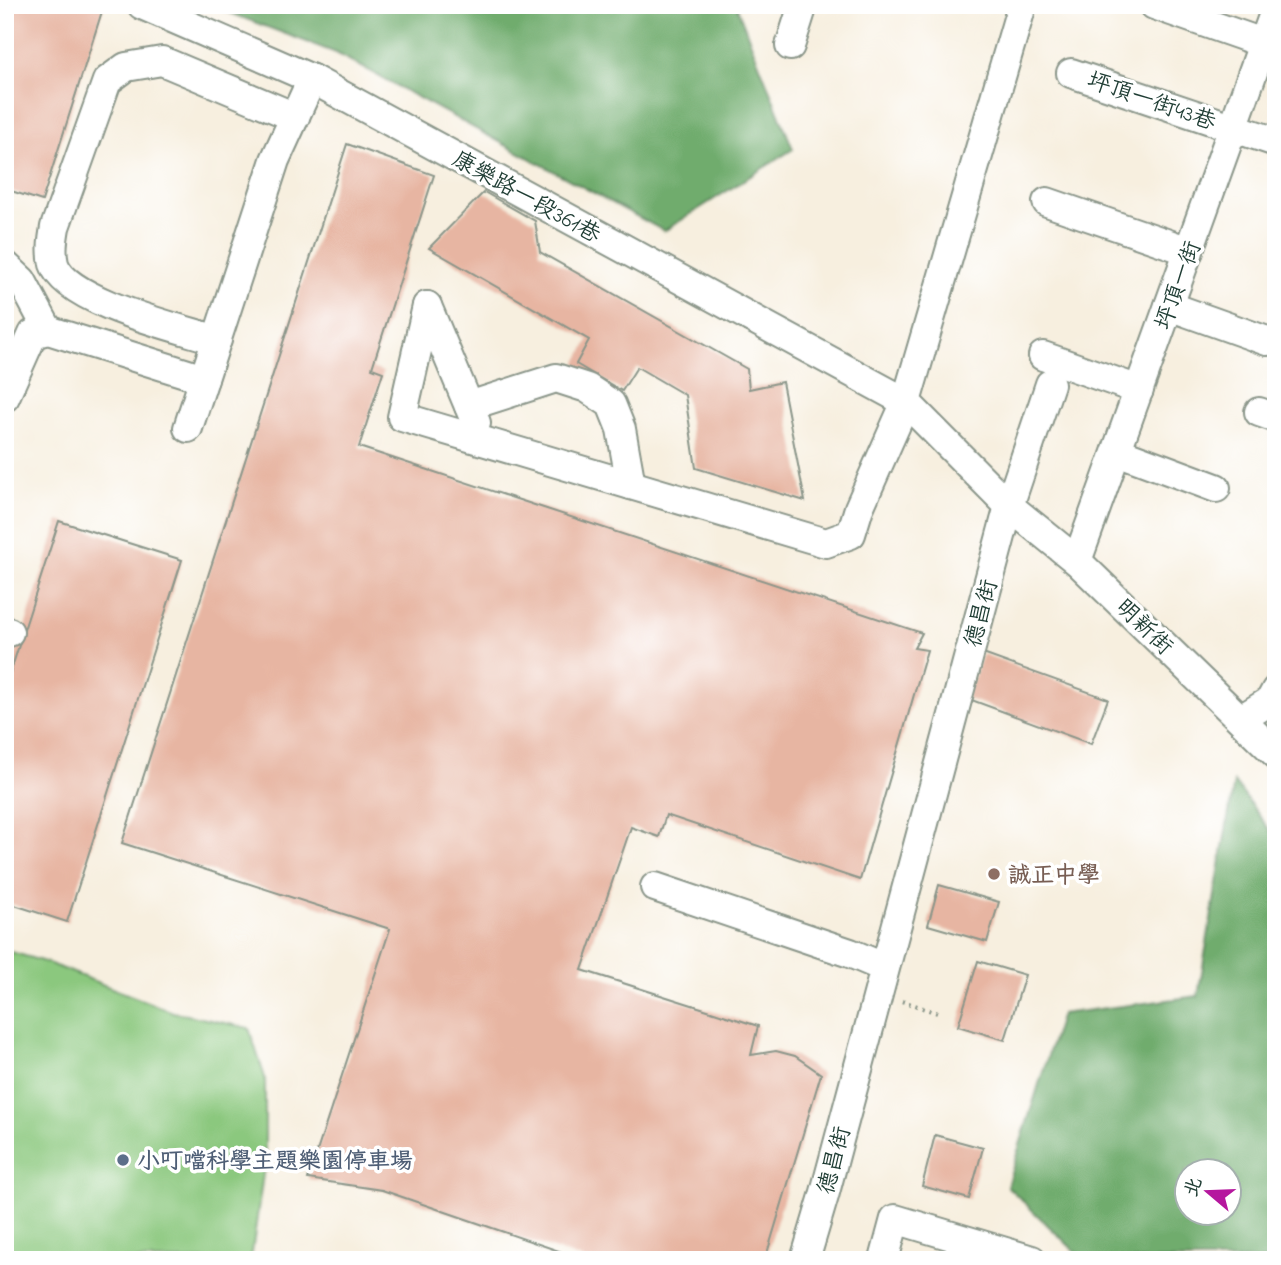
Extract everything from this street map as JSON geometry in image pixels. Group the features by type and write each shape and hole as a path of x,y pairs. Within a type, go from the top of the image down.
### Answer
{"street":[{"name":"康樂路一段361巷","path":"142,5 312,79 905,402"},
{"path":"790,46 803,5"},
{"path":"485,442 427,306 402,417 485,442 825,543 851,534 859,508 905,402 1022,5"},
{"path":"1154,5 1263,43"},
{"name":"坪頂一街","path":"1077,561 1276,8"},
{"path":"217,340 102,303 78,291 61,276 55,265 52,244 55,226 107,81 126,68 162,61 295,117"},
{"name":"坪頂一街43巷","path":"1071,73 1276,142"},
{"path":"188,428 275,160 312,79"},
{"path":"1047,202 1189,251"},
{"path":"5,265 22,281 48,330"},
{"path":"1169,306 1267,341"},
{"path":"5,397 33,334 48,330 204,379"},
{"path":"1044,356 1139,390"},
{"path":"469,406 556,378 587,388 611,404 621,429 631,485"},
{"name":"德昌街","path":"805,1260 1009,506 1050,384"},
{"path":"905,402 1009,506"},
{"path":"1117,451 1216,488"},
{"name":"明新街","path":"1009,506 1077,561 1276,754"},
{"path":"1241,719 1270,701 1276,690"},
{"path":"655,887 883,967"},
{"path":"884,1260 895,1219 1032,1260"}],"path":[{"path":"898,1000 938,1013"}],"green space":[{"path":"209,5 736,5 793,149 664,231 336,53"},
{"path":"1234,782 1276,838 1276,1260 1084,1260 1007,1186 1061,1014 1198,996"},
{"name":"小叮噹科學主題樂園停車場","path":"5,950 48,963 173,1012 249,1028 265,1078 265,1160 251,1260 5,1260"}],"building":[{"path":"5,5 104,5 42,201 5,189"},
{"path":"347,144 434,175 372,368 383,372 359,447 922,633 914,648 927,650 860,880 666,815 659,837 631,827 582,970 758,1026 751,1055 776,1051 795,1056 821,1074 765,1260 585,1260 382,1190 308,1179 390,929 122,843"},
{"path":"484,192 535,221 540,252 747,369 749,389 782,382 805,501 696,468 685,395 637,367 622,391 576,364 589,340 429,248"},
{"path":"59,521 182,560 67,922 5,902 5,689"},
{"path":"983,654 1108,699 1091,744 966,698"},
{"path":"939,885 999,902 987,942 928,925"},
{"path":"978,961 1025,975 1005,1040 958,1026"},
{"path":"935,1135 983,1148 969,1199 922,1186"}],"place":[{"name":"誠正中學","path":"994,874"},
{"name":"小叮噹科學主題樂園停車場","path":"123,1160"}]}
